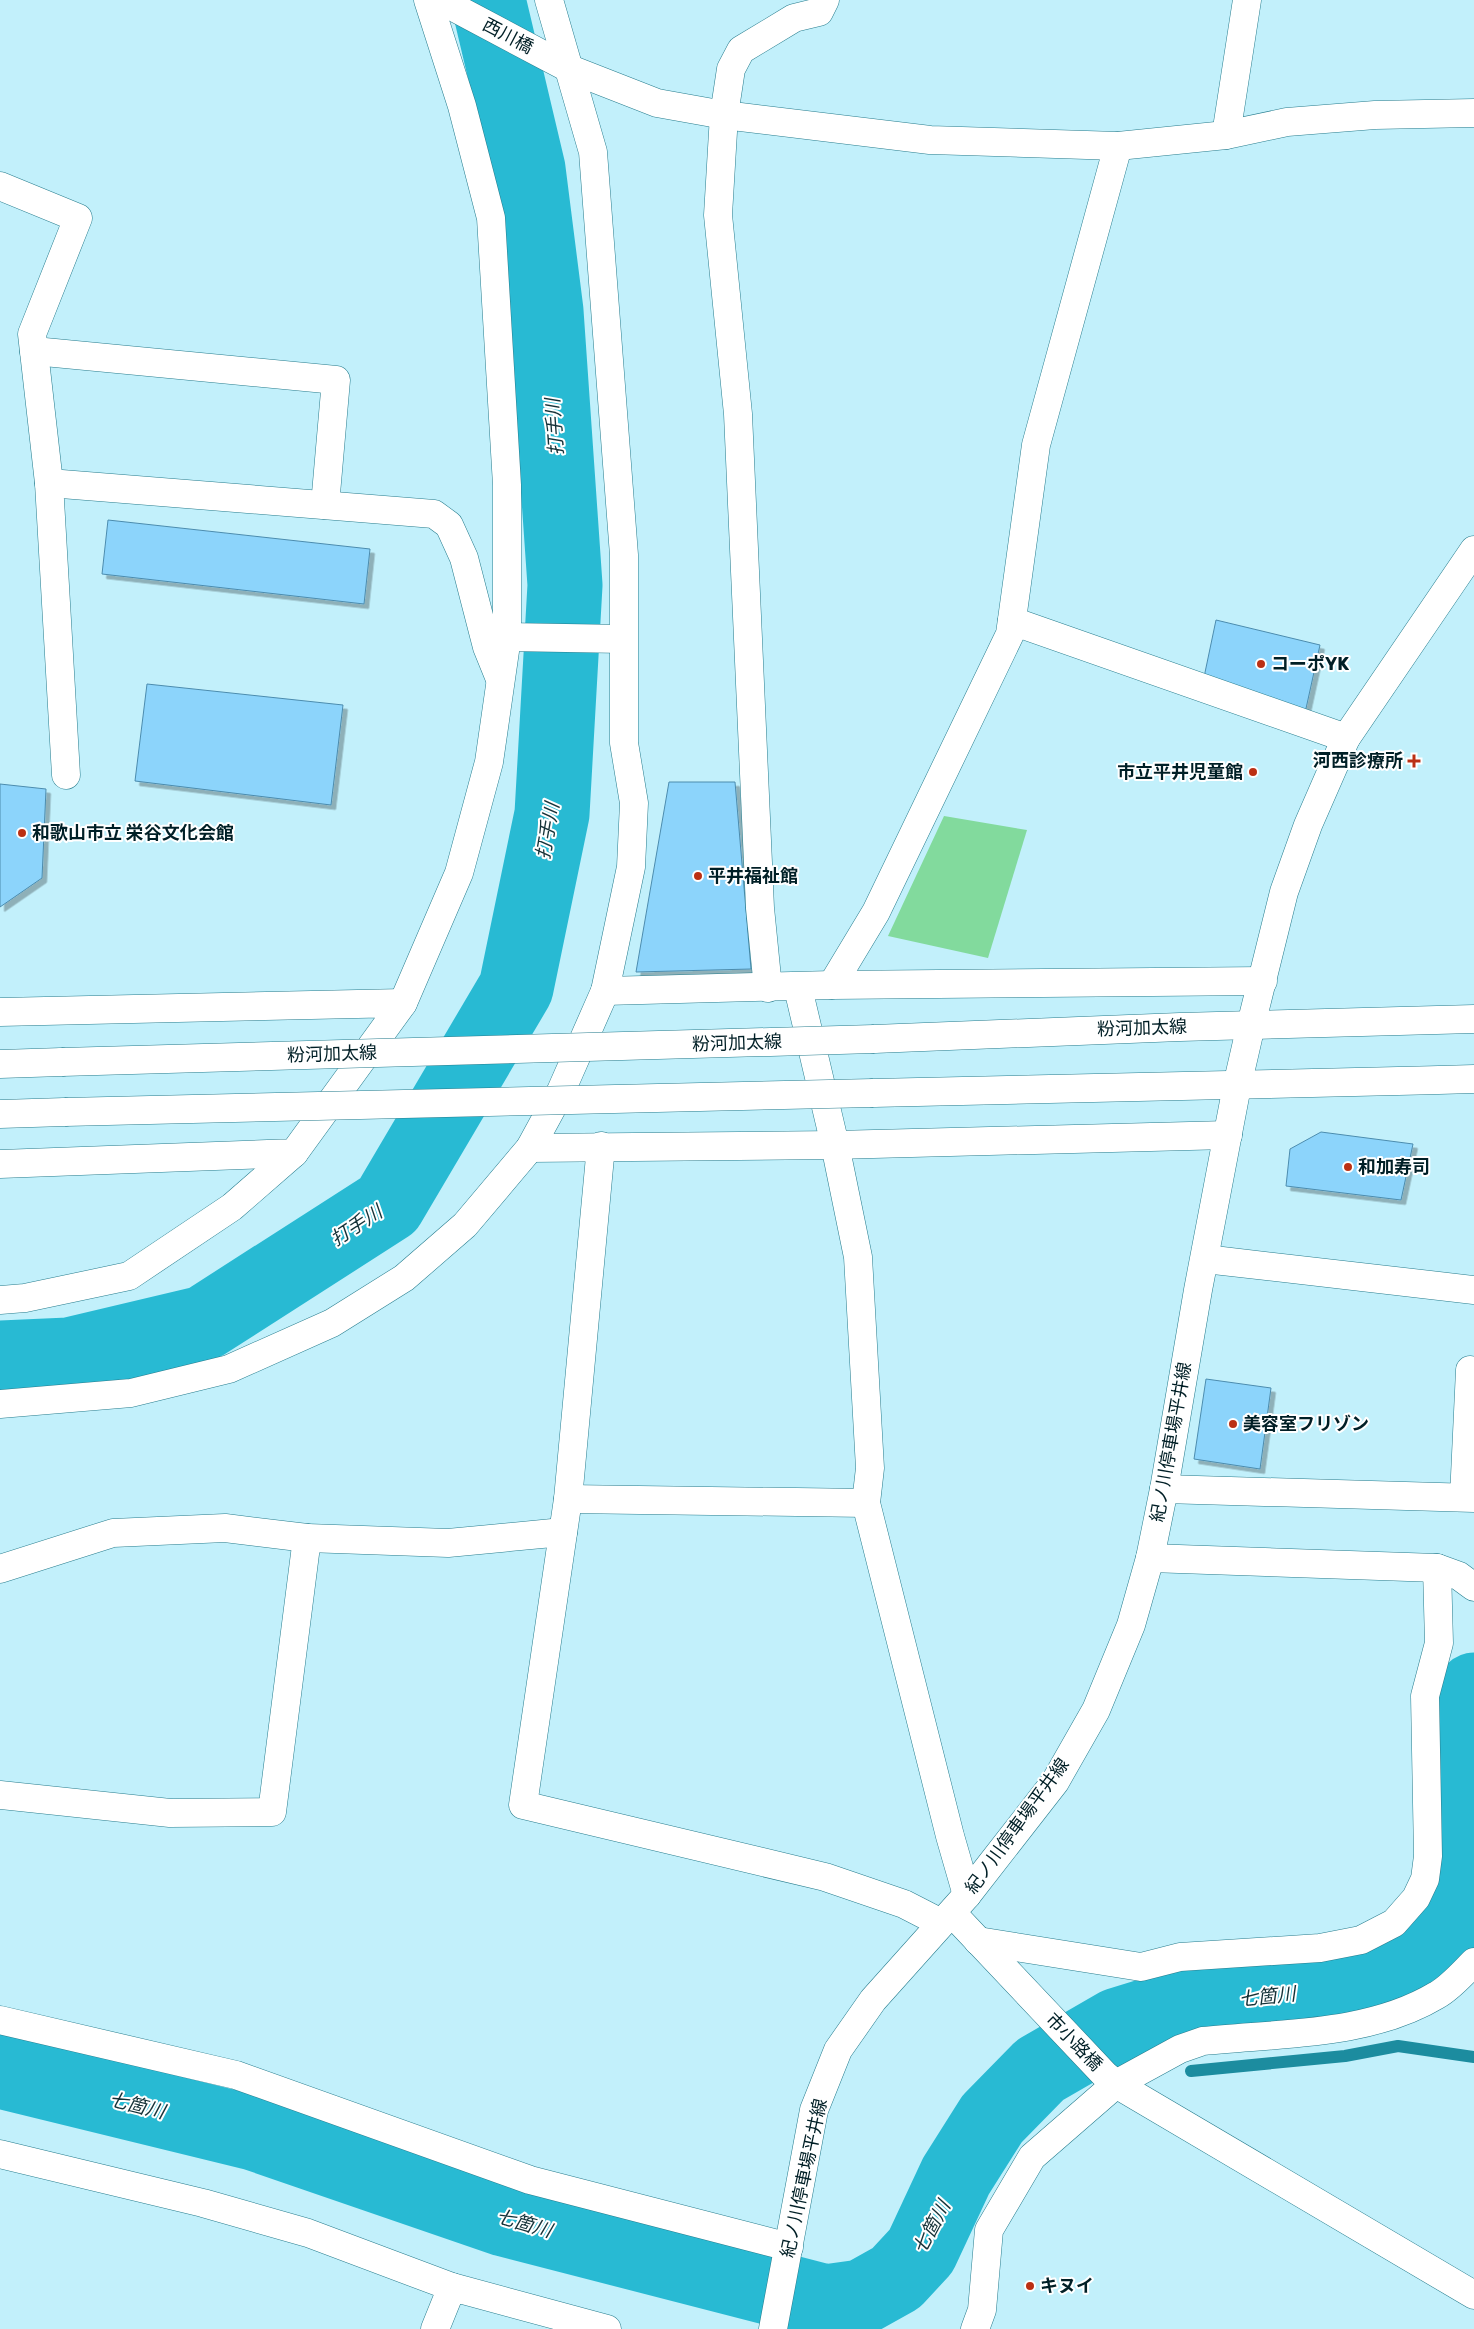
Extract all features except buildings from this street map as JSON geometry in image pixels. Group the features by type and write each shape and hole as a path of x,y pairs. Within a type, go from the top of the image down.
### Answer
{"street":[{"path":"0,1300 25,1298 129,1276 232,1207 294,1153 402,1003 459,873 489,762 501,681 518,637 506,485 491,218 462,106 428,0"},
{"path":"0,1404 131,1393 220,1372 332,1323 404,1278 458,1231 530,1148 561,1090 605,991 631,857 634,802 624,743 612,639 624,555 593,152 564,66 549,0"},
{"path":"768,988 760,908 738,414 718,215 724,115 731,69 741,50 794,18 819,12 825,0"},
{"path":"1226,135 1247,0"},
{"name":"西川橋","path":"449,5 564,66 657,103 724,115 930,140 1118,146 1226,135 1287,122 1375,115 1474,114"},
{"path":"832,986 876,912 1010,634 1036,445 1118,146"},
{"path":"0,186 78,218 32,334 48,483 66,775"},
{"path":"34,351 336,380 325,505"},
{"path":"48,483 434,514 449,525 464,558 487,647 501,681"},
{"name":"紀ノ川停車場平井線","path":"773,2329 814,2110 838,2050 873,2000 954,1910 1055,1782 1096,1710 1131,1625 1150,1558 1164,1489 1237,1086 1284,892 1308,825 1346,738 1474,550"},
{"path":"1012,621 1346,738"},
{"path":"518,637 612,639"},
{"path":"605,991 832,986 1263,981"},
{"path":"601,1146 568,1499 523,1805 825,1877 904,1904 954,1910 950,1836 866,1503 870,1468 858,1257 835,1145 798,988"},
{"path":"0,1012 402,1003"},
{"name":"粉河加太線","path":"0,1064 874,1039 1474,1019"},
{"path":"0,1114 1474,1080"},
{"path":"530,1148 835,1145 1228,1135"},
{"path":"0,1164 294,1153"},
{"path":"1205,1259 1474,1290"},
{"path":"1164,1489 1469,1498 1470,1370"},
{"path":"568,1499 866,1503"},
{"path":"0,1569 113,1533 225,1528 307,1538 448,1543 563,1532"},
{"path":"0,1795 170,1812 272,1812 307,1538"},
{"path":"1150,1558 1437,1568 1460,1576 1474,1586"},
{"path":"978,1940 1141,1967 1180,1956 1320,1948 1361,1940 1394,1923 1416,1898 1425,1879 1427,1863 1425,1696 1439,1643 1437,1568"},
{"name":"市小路橋","path":"954,1910 978,1940 1111,2080 1474,2295"},
{"path":"975,2329 982,2310 989,2230 1032,2157 1111,2080 1180,2049 1203,2041 1357,2026 1395,2015 1439,1995 1474,1962"},
{"path":"0,2020 236,2076 530,2180 787,2254"},
{"path":"0,2154 203,2203 300,2231 452,2287 607,2329"},
{"path":"435,2329 452,2287"}],"green space":[{"path":"944,816 1027,830 988,958 888,936"}],"waterway":[{"name":"打手川","path":"0,1358 69,1355 204,1323 388,1205 516,988 552,814 565,585 546,311 528,169 488,0"},
{"name":"七箇川","path":"0,2071 254,2133 504,2219 826,2302 862,2297 896,2278 921,2251 956,2176 992,2119 1040,2070 1118,2025 1183,2005 1334,1990 1379,1979 1419,1956 1448,1924 1468,1867 1469,1716 1474,1690"},
{"path":"1118,2025 1143,2048"},
{"path":"1191,2071 1345,2056 1398,2046 1474,2057"}],"place":[{"name":"コーポYK","path":"1261,664"},
{"name":"河西診療所","path":"1414,761"},
{"name":"市立平井児童館","path":"1253,772"},
{"name":"和歌山市立 栄谷文化会館","path":"22,833"},
{"name":"平井福祉館","path":"698,876"},
{"name":"和加寿司","path":"1348,1167"},
{"name":"美容室フリゾン","path":"1233,1424"},
{"name":"キヌイ","path":"1030,2286"}]}
